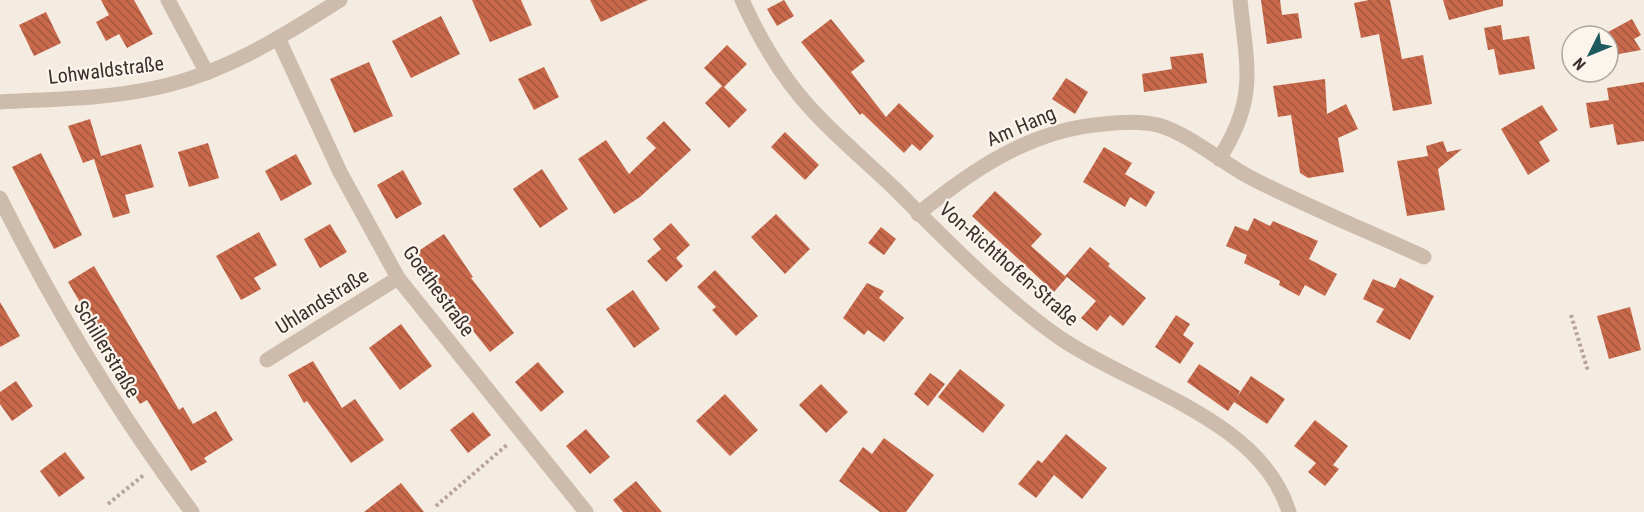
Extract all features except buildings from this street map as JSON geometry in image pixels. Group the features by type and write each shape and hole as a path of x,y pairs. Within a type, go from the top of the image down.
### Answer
{"street":[{"path":"168,0 207,73"},
{"name":"Lohwaldstraße","path":"0,102 129,93 171,85 207,73 278,38 340,0"},
{"name":"Von-Richthofen-Straße","path":"742,0 772,57 812,110 918,214 996,286 1059,337 1092,358 1210,421 1232,436 1268,470 1289,512"},
{"path":"1220,159 1235,134 1244,110 1248,76 1240,0"},
{"name":"Goethestraße","path":"278,38 340,172 398,278 586,512"},
{"name":"Am Hang","path":"918,214 973,172 1001,155 1053,132 1113,123 1159,126 1252,178 1424,257"},
{"name":"Schillerstraße","path":"0,198 85,355 157,465 192,512"},
{"name":"Uhlandstraße","path":"267,360 398,278"}],"path":[{"path":"1571,315 1588,371"},
{"path":"436,506 522,432"},
{"path":"108,504 157,465"}]}
